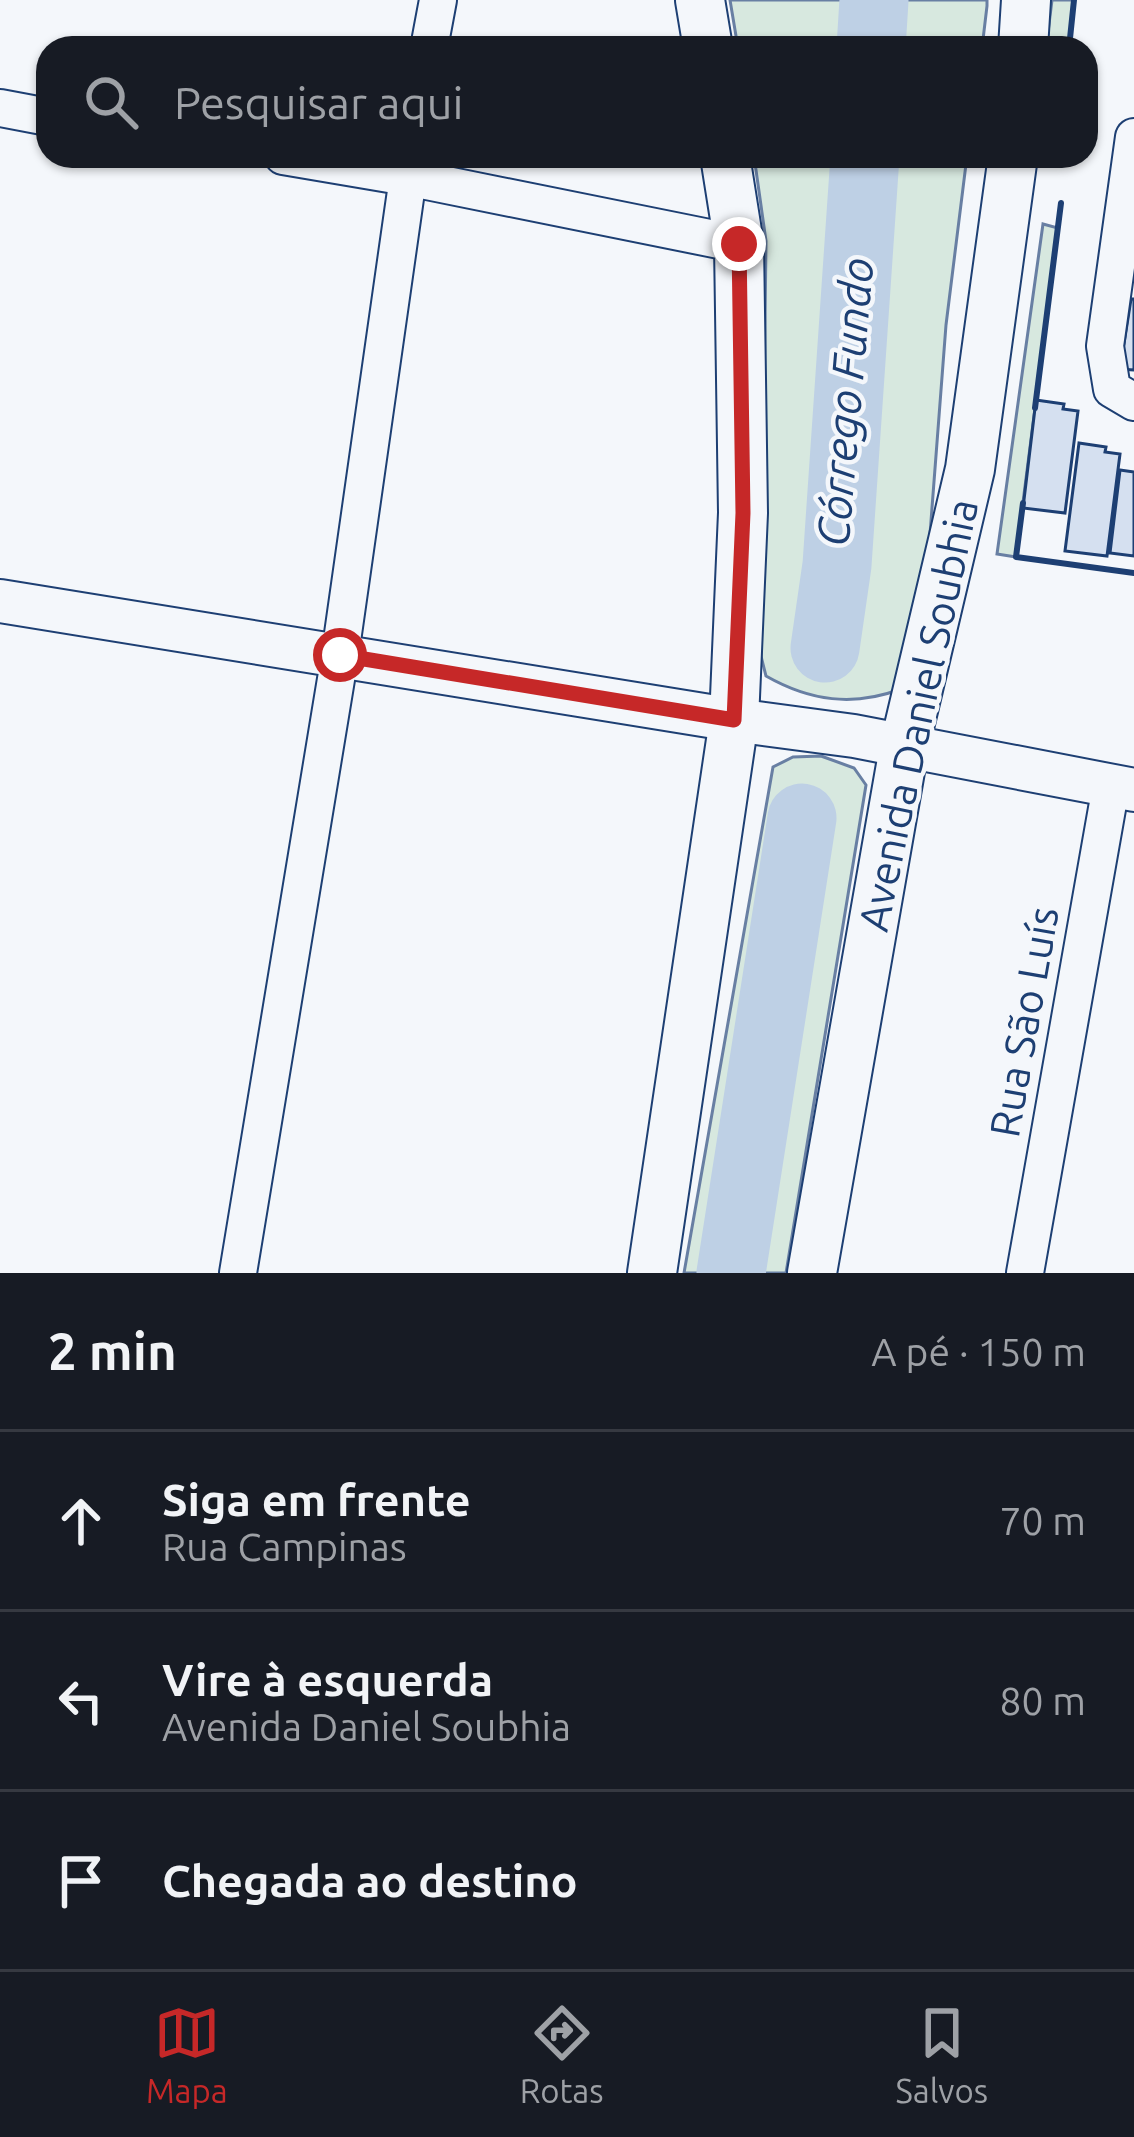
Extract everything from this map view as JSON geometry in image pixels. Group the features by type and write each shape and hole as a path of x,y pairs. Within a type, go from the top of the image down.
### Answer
{"main road":[{"path":"700,0 705,36"},
{"path":"1024,36 1027,0"},
{"path":"652,1273 734,720 743,513 739,244 726,168"},
{"name":"Avenida Daniel Soubhia","path":"812,1273 904,748 970,469 1011,168"}],"street":[{"path":"431,36 438,0"},
{"path":"0,108 36,114"},
{"path":"1123,396 1106,346 1134,139"},
{"path":"238,1273 340,655 409,168"},
{"path":"417,168 739,244"},
{"path":"0,601 812,729 1123,788"},
{"name":"Rua São Luís","path":"1025,1273 1123,788"}],"shaded area":[{"path":"730,0 987,0 983,36 736,36"},
{"path":"1052,0 1074,0 1070,36 1048,36"},
{"path":"756,168 966,168 946,325 929,547 901,689 883,695 832,699 766,676 761,656 766,241"},
{"path":"1043,224 1058,228 1016,557 997,554"},
{"path":"821,756 854,768 866,785 786,1273 684,1273 773,767 793,757"}],"building":[{"path":"1134,299 1134,370 1120,369"},
{"path":"1036,400 1078,411 1065,513 1023,508"},
{"path":"1079,443 1120,454 1107,556 1065,551"},
{"path":"1120,470 1134,472 1134,556 1110,553"}],"waterway":[{"name":"Córrego Fundo","path":"872,36 874,0"},
{"name":"Córrego Fundo","path":"825,648 837,565 864,168"},
{"name":"Córrego Fundo","path":"731,1273 802,818"}],"wall":[{"path":"1070,36 1074,0"},
{"path":"1035,408 1061,203"},
{"path":"1023,503 1016,557 1134,573"}],"route":[{"path":"340,655 734,720 743,513 739,244"}]}
